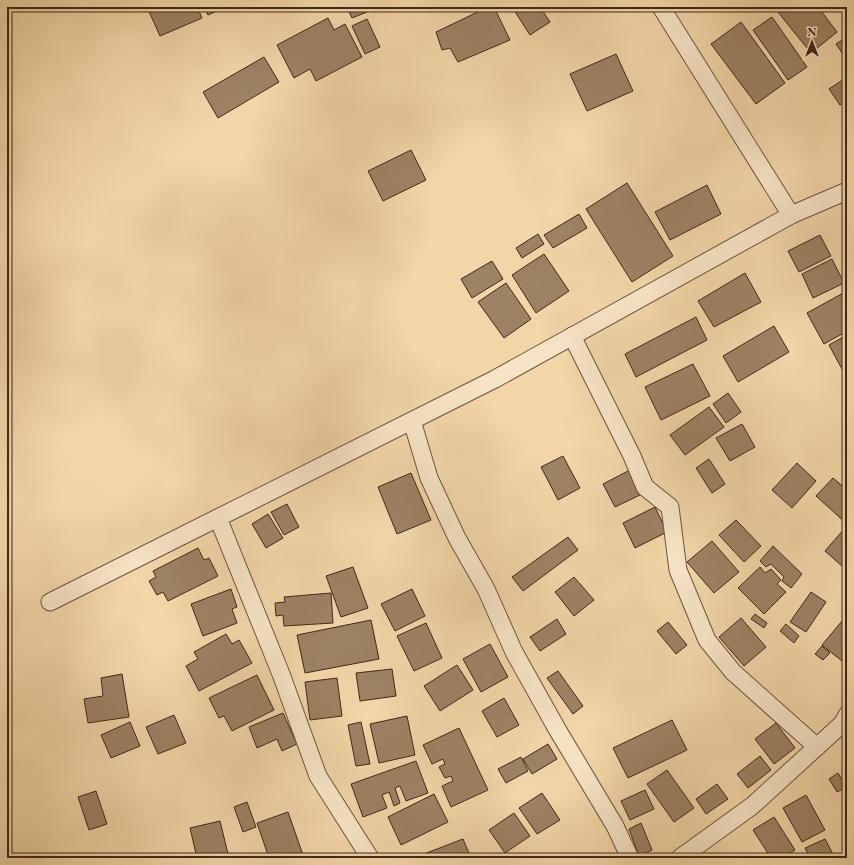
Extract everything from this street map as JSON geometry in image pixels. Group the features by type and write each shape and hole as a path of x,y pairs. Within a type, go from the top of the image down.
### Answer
{"street":[{"path":"661,7 791,214"},
{"path":"50,602 495,379 791,214 847,192"},
{"path":"572,336 632,456 645,487 670,507 678,570 708,640 732,672 817,747"},
{"path":"412,421 430,478 457,538 486,589 514,652 557,729 615,826 630,858"},
{"path":"218,518 281,674 318,776 370,858"},
{"path":"680,858 752,806 817,747 843,722 847,715"}],"building":[{"path":"147,7 197,7 202,18 160,36"},
{"path":"204,7 226,7 208,15"},
{"path":"347,7 365,7 367,12 352,18"},
{"path":"488,7 494,7 510,40 458,62 450,48 442,50 436,32"},
{"path":"512,7 540,7 550,22 530,35"},
{"path":"774,7 818,7 837,32 811,53"},
{"path":"772,17 807,67 788,80 753,30"},
{"path":"328,18 334,30 345,24 362,57 316,81 310,69 294,78 277,45"},
{"path":"367,19 380,47 365,54 352,26"},
{"path":"741,22 785,83 756,104 711,44"},
{"path":"847,37 847,60 836,44"},
{"path":"616,54 633,91 587,111 570,74"},
{"path":"264,57 279,82 218,118 203,92"},
{"path":"847,77 847,100 840,105 829,89"},
{"path":"411,150 426,180 383,201 368,171"},
{"path":"627,183 673,256 632,282 586,209"},
{"path":"707,185 721,214 670,240 655,212"},
{"path":"579,214 587,228 553,248 544,235"},
{"path":"538,234 544,244 522,258 516,248"},
{"path":"820,235 831,256 799,272 788,251"},
{"path":"544,254 569,291 536,313 512,275"},
{"path":"832,259 844,283 813,298 802,274"},
{"path":"492,261 503,279 472,298 461,279"},
{"path":"745,273 761,302 714,327 698,301"},
{"path":"506,283 531,319 504,338 478,302"},
{"path":"845,292 847,295 847,331 824,344 807,313"},
{"path":"696,317 707,340 636,377 625,354"},
{"path":"774,326 789,352 738,382 723,356"},
{"path":"847,335 847,366 842,369 829,345"},
{"path":"693,364 710,396 661,420 645,387"},
{"path":"728,393 741,412 726,423 713,404"},
{"path":"709,407 724,427 685,455 670,435"},
{"path":"742,424 755,447 730,461 716,438"},
{"path":"563,456 580,488 558,500 541,467"},
{"path":"709,459 725,484 712,493 696,468"},
{"path":"797,463 816,481 792,508 772,490"},
{"path":"630,470 642,494 615,507 603,484"},
{"path":"411,473 431,520 397,534 378,487"},
{"path":"833,478 847,490 846,523 816,496"},
{"path":"287,504 299,527 284,535 271,512"},
{"path":"655,507 667,532 635,548 623,523"},
{"path":"268,514 283,538 266,548 252,524"},
{"path":"736,520 761,546 744,562 719,535"},
{"path":"845,528 847,530 847,561 842,566 825,551"},
{"path":"568,537 578,550 523,591 512,577"},
{"path":"712,541 739,572 714,593 687,562"},
{"path":"773,546 802,574 791,588 782,581 784,577 771,564 766,567 760,561"},
{"path":"198,548 204,560 209,558 218,576 168,601 163,592 157,595 149,581 156,577 153,571"},
{"path":"353,567 368,608 341,617 326,576"},
{"path":"760,567 765,573 771,569 781,580 777,584 786,592 764,614 738,588"},
{"path":"574,577 594,600 574,616 555,592"},
{"path":"231,589 237,607 232,609 237,623 203,636 191,604"},
{"path":"412,589 425,616 395,631 381,604"},
{"path":"811,592 826,602 806,632 790,622"},
{"path":"331,593 333,623 284,626 283,615 276,616 275,603 285,602 284,597"},
{"path":"755,614 767,623 764,628 751,619"},
{"path":"847,615 847,665 822,645"},
{"path":"741,618 766,647 744,666 719,637"},
{"path":"557,619 566,634 540,651 530,637"},
{"path":"371,620 379,659 305,673 297,635"},
{"path":"668,622 687,645 676,654 657,631"},
{"path":"426,623 442,658 414,671 397,636"},
{"path":"786,624 799,636 794,643 780,631"},
{"path":"226,634 232,644 239,640 252,663 199,691 186,666 198,659 194,652"},
{"path":"490,644 508,677 481,692 463,659"},
{"path":"822,646 830,653 823,660 815,654"},
{"path":"457,665 473,690 440,711 424,686"},
{"path":"392,669 396,696 360,701 356,673"},
{"path":"558,671 583,706 573,714 547,678"},
{"path":"122,674 129,717 88,723 84,699 103,696 101,678"},
{"path":"257,675 274,710 232,731 224,716 219,718 209,698"},
{"path":"337,678 342,716 310,720 305,682"},
{"path":"504,698 519,725 497,737 482,711"},
{"path":"283,713 297,744 282,751 277,739 257,748 249,727"},
{"path":"174,715 186,743 158,754 146,727"},
{"path":"407,716 415,755 379,763 370,724"},
{"path":"672,720 687,750 628,778 613,748"},
{"path":"130,722 140,746 111,758 101,735"},
{"path":"361,722 370,764 356,766 348,725"},
{"path":"776,723 795,748 774,764 755,739"},
{"path":"459,728 488,790 451,807 442,786 453,781 451,776 445,778 439,767 445,764 443,759 432,764 423,745"},
{"path":"548,744 557,759 532,774 523,759"},
{"path":"760,756 771,770 748,788 737,774"},
{"path":"521,757 528,771 506,783 498,769"},
{"path":"416,761 428,793 406,801 400,786 395,788 400,803 394,806 389,792 382,795 387,808 363,817 351,784"},
{"path":"667,770 694,808 674,822 647,784"},
{"path":"838,773 846,787 837,792 829,779"},
{"path":"717,784 728,799 706,814 696,799"},
{"path":"645,790 654,809 630,820 621,801"},
{"path":"96,791 107,824 89,830 78,797"},
{"path":"542,793 560,820 537,834 519,808"},
{"path":"434,794 448,822 401,845 388,817"},
{"path":"806,795 825,830 802,842 783,808"},
{"path":"247,802 256,827 243,832 234,807"},
{"path":"288,812 304,858 269,858 257,823"},
{"path":"514,813 530,836 505,853 489,830"},
{"path":"774,817 795,850 783,858 771,858 753,830"},
{"path":"220,821 229,858 197,858 190,828"},
{"path":"641,823 652,850 639,856 629,829"},
{"path":"463,839 471,858 416,857"},
{"path":"825,839 835,858 810,858 805,848"}]}
